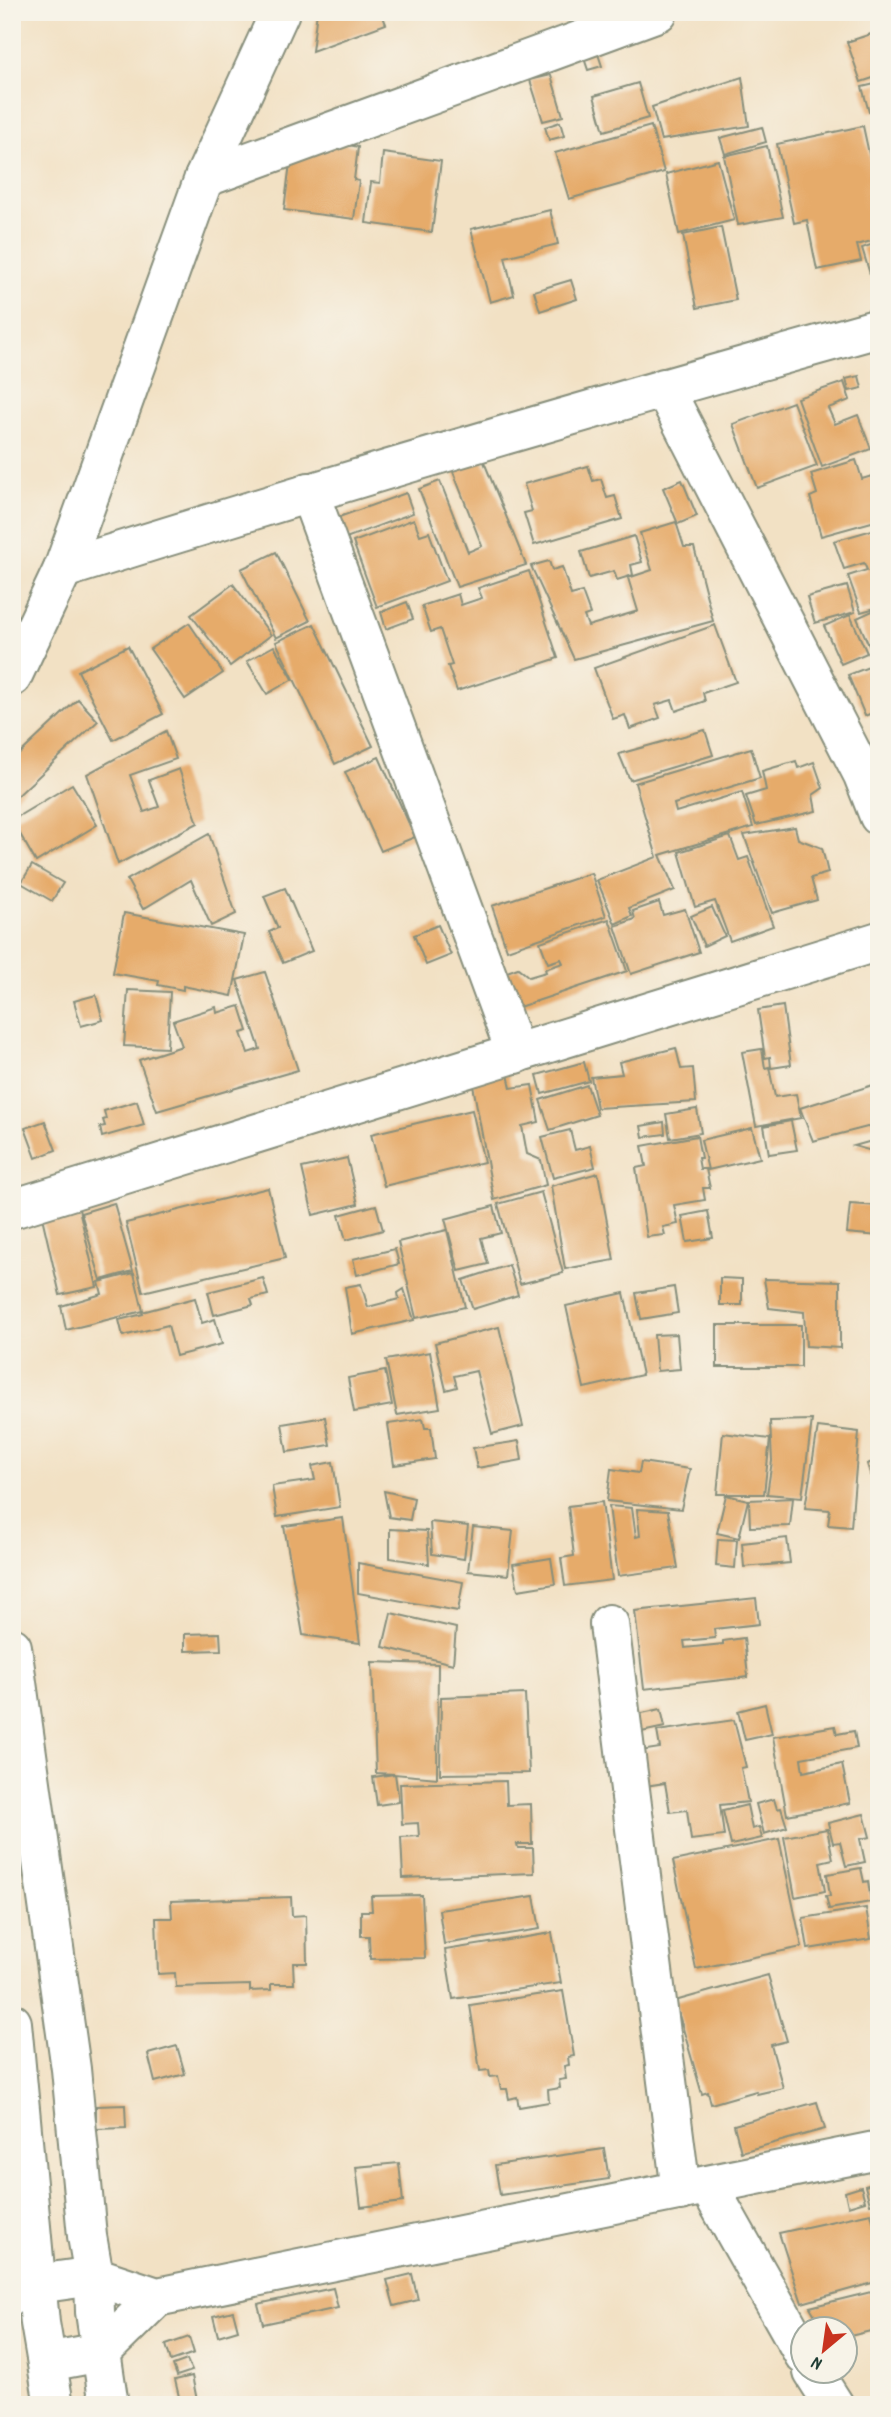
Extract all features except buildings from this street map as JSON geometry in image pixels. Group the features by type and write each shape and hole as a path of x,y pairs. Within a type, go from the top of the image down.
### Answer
{"main road":[{"path":"12,677 63,569 204,178 280,12"},
{"path":"204,178 658,12"},
{"path":"63,569 309,492 879,328"},
{"path":"664,388 871,773 879,816"},
{"path":"309,492 516,1054"},
{"path":"12,1209 879,941"},
{"path":"610,1624 695,2188 790,2335"},
{"path":"12,1647 69,2057 87,2236 94,2276 95,2312 109,2405"},
{"path":"12,2023 25,2290 47,2362 54,2405"},
{"path":"25,2290 94,2276 157,2297 879,2150"},
{"path":"47,2362 101,2352 157,2297"},
{"path":"822,2386 834,2405"}]}
